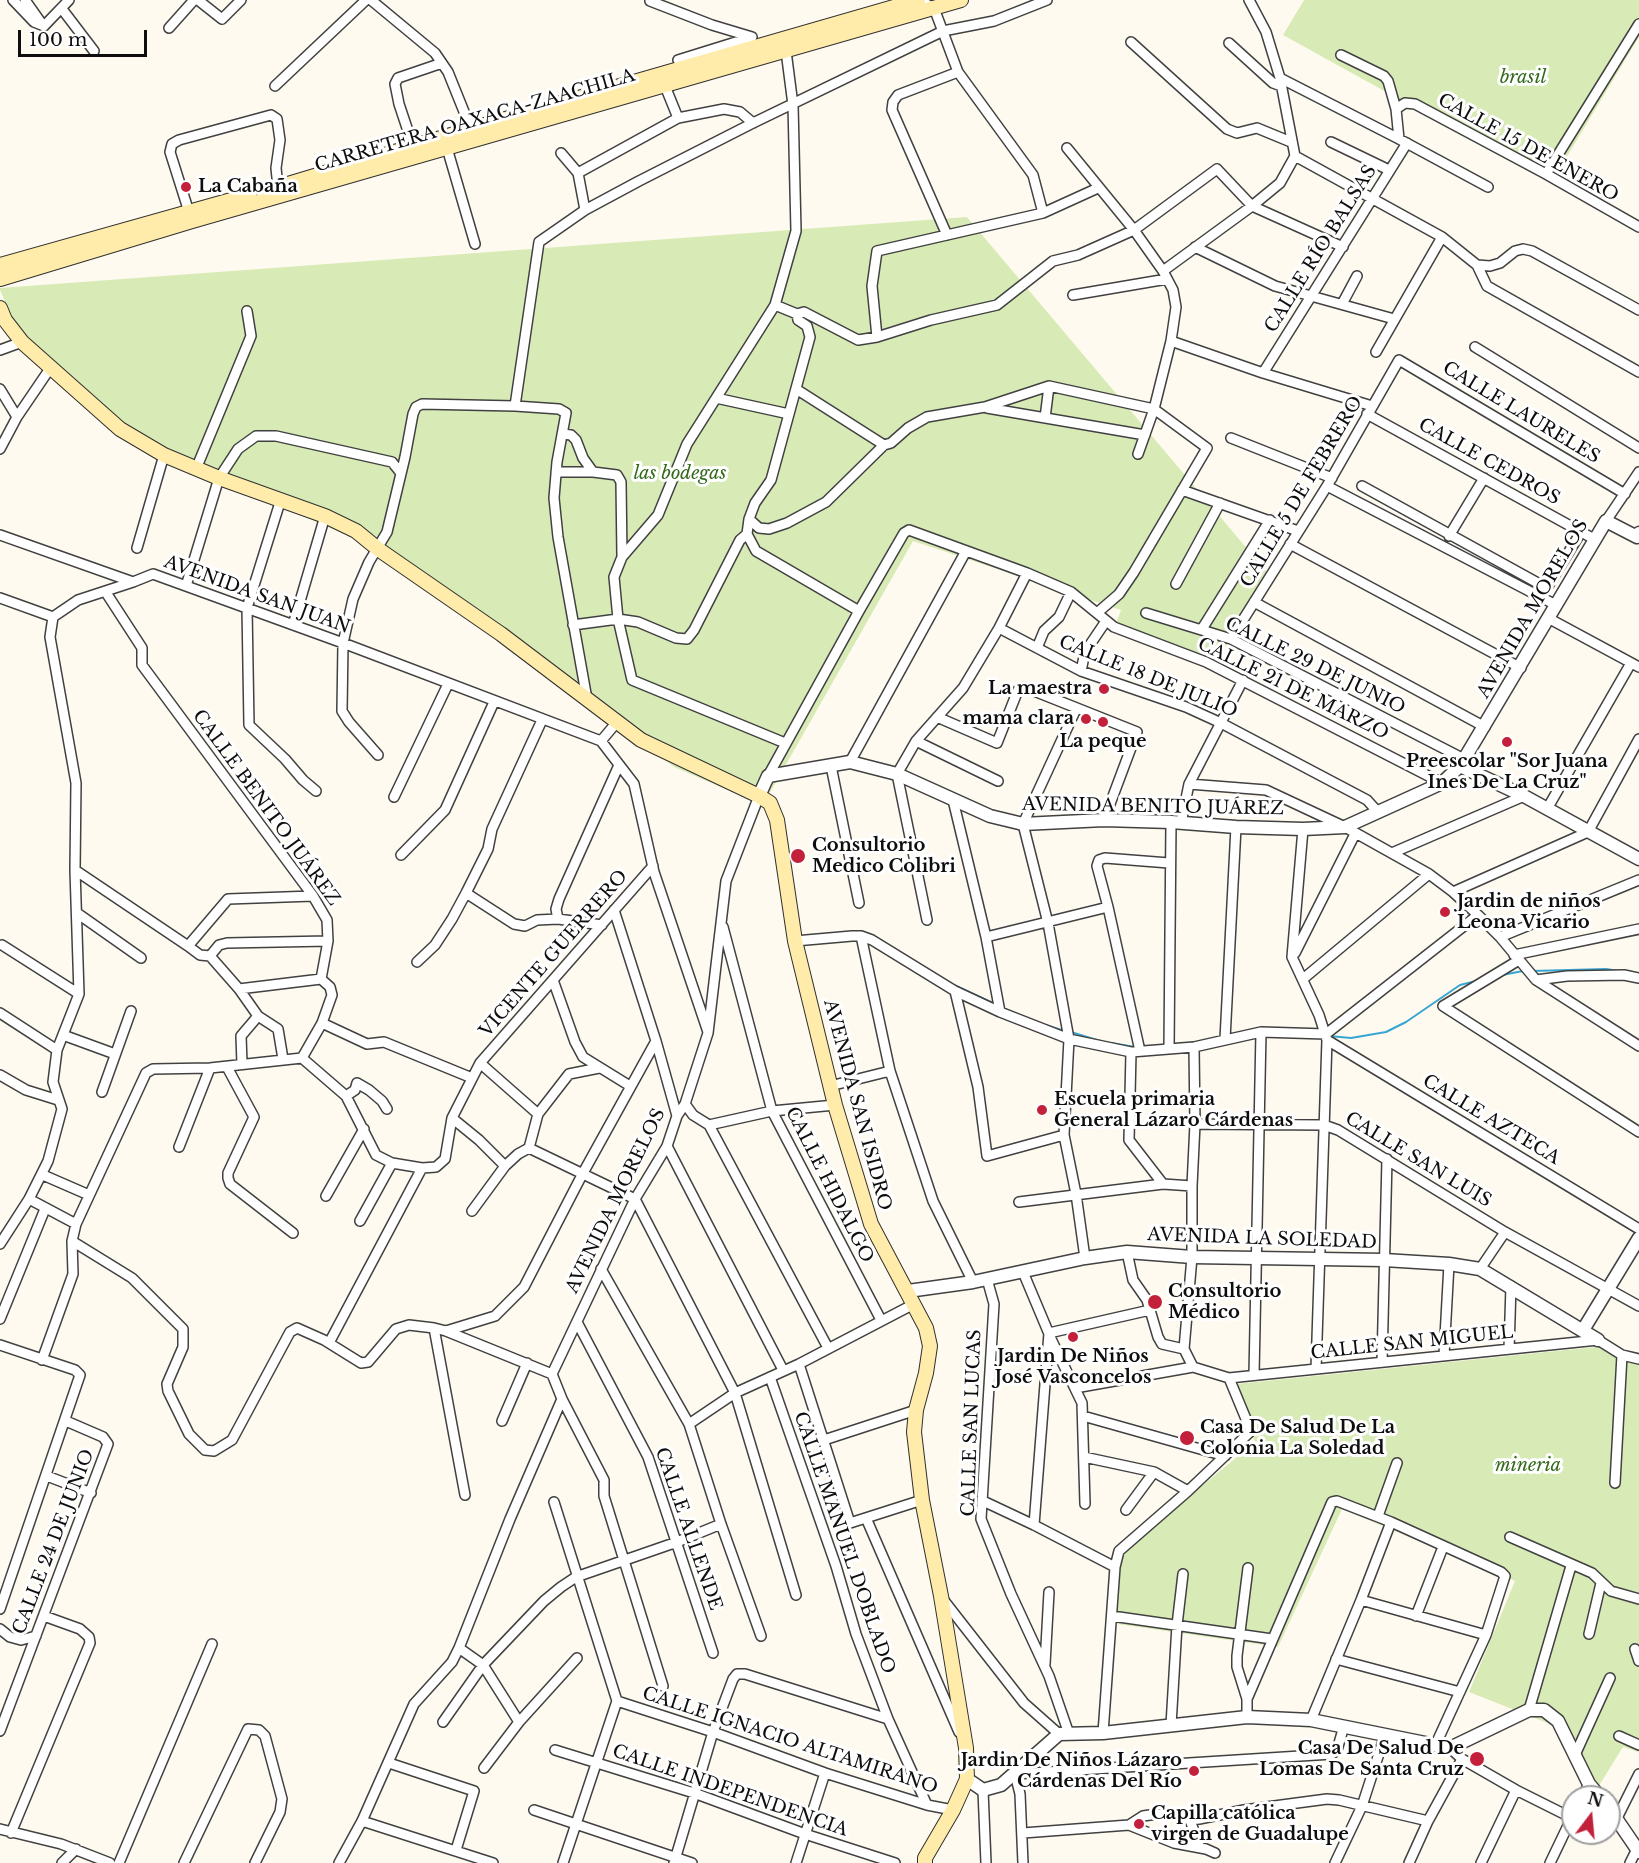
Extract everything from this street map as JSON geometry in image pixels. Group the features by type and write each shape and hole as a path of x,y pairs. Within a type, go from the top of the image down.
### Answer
{"main road":[{"name":"CARRETERA OAXACA-ZAACHILA","path":"1,275 189,212 919,0"},
{"name":"CARRETERA OAXACA-ZAACHILA","path":"1,275 961,0"},
{"path":"0,308 5,320 22,342 120,429 164,455 196,469 326,516 356,531 378,549 501,634 641,740 759,796"},
{"name":"AVENIDA SAN ISIDRO","path":"759,796 770,803 777,820 795,941 835,1105 871,1224 926,1328 930,1346 926,1373 916,1410 914,1432 922,1500 941,1596 966,1748 967,1779"},
{"path":"923,1861 953,1810 967,1779"}],"street":[{"path":"13,0 38,26 44,26 69,0"},
{"path":"25,0 44,26"},
{"path":"170,28 196,0 222,19 241,0"},
{"path":"275,87 366,0"},
{"path":"371,0 435,53 448,72 471,129"},
{"path":"919,0 934,8 958,72 1033,176 1043,213"},
{"path":"515,406 539,242 585,210 753,123 943,31 994,21 1047,0"},
{"path":"1249,0 1266,32 1280,82 1295,156 1442,237 1477,265 1487,286 1639,372"},
{"path":"650,1 712,25 770,43"},
{"path":"62,9 94,51"},
{"path":"1546,174 1639,24"},
{"path":"678,60 753,37"},
{"path":"1131,42 1227,129 1237,133 1257,128 1291,142"},
{"path":"1229,43 1265,76 1403,141 1488,187"},
{"path":"621,557 658,516 687,444 775,305 796,231 793,105 786,51"},
{"path":"1341,56 1384,76 1388,81 1398,107 1403,141"},
{"path":"413,146 395,84 398,78 442,63"},
{"path":"947,235 892,110 893,102 898,95 958,72"},
{"path":"665,86 678,118"},
{"name":"CALLE 15 DE ENERO","path":"1398,107 1406,103 1414,104 1546,174 1639,227"},
{"path":"578,173 678,118 724,109 740,112 753,123"},
{"path":"189,212 170,153 172,144 179,140 271,115 277,119 280,140 276,168 278,187"},
{"name":"CALLE RÍO BALSAS","path":"1263,373 1372,199 1403,141"},
{"path":"1331,142 1389,170"},
{"path":"447,148 476,244"},
{"path":"1067,148 1134,230 1173,290 1176,307 1171,341 1154,410 1138,454"},
{"path":"561,153 578,173 585,210"},
{"path":"1074,295 1165,275 1196,247 1280,183 1295,156"},
{"path":"775,305 797,314 804,312 858,340 997,305 1053,261 1078,255 1134,230 1217,169 1252,206 1343,247"},
{"path":"877,337 872,286 877,251 1043,213 1098,188"},
{"path":"1377,352 1442,237"},
{"path":"1196,247 1275,286 1394,319"},
{"path":"1477,265 1490,266 1500,263 1515,251 1523,249 1532,251 1639,310"},
{"path":"1342,304 1357,276"},
{"path":"196,469 250,336 247,312"},
{"path":"759,796 785,743 859,611 756,551 747,534 749,519 755,503 771,480 810,337 807,326 798,320 797,314"},
{"name":"CALLE CEDROS","path":"1171,341 1370,410 1484,478 1594,539"},
{"path":"0,350 22,342"},
{"path":"1475,347 1639,448"},
{"name":"CALLE 5 DE FEBRERO","path":"1231,639 1329,482 1399,360"},
{"name":"CALLE LAURELES","path":"1399,360 1625,494"},
{"path":"0,449 17,417 51,368"},
{"path":"1045,418 1048,386"},
{"path":"749,519 759,528 769,529 787,523 826,502 884,445 891,443 908,428 927,417 984,407 1048,386 1154,410 1207,448 1119,594 1097,613"},
{"path":"796,388 884,445"},
{"path":"0,389 17,417"},
{"path":"716,398 789,414"},
{"path":"378,755 349,723 342,711 343,643 353,599 369,562 387,532 416,407 422,404 515,406 560,409 566,413 554,498 558,537 588,701"},
{"path":"984,407 1145,435"},
{"path":"564,434 572,435 576,440 583,458 593,472"},
{"path":"186,586 219,478 238,450 256,436 276,436 392,462 400,472"},
{"path":"1231,438 1329,482 1556,604"},
{"path":"137,548 164,455"},
{"path":"556,472 593,472 617,475 621,482 621,557 614,577 618,619 632,680 785,743"},
{"name":"AVENIDA MORELOS","path":"1463,763 1521,668 1594,539 1639,472"},
{"path":"1449,536 1484,478"},
{"path":"1362,486 1545,587 1548,586 1581,532"},
{"path":"1182,490 1298,531"},
{"path":"281,499 247,608 249,725 316,791"},
{"path":"1176,584 1220,503"},
{"path":"293,625 326,516"},
{"path":"1202,629 1270,520"},
{"path":"1606,521 1638,536"},
{"name":"CALLE 21 DE MARZO","path":"859,611 904,533 909,530 1027,573 1071,592 1114,627 1206,662 1443,783"},
{"path":"573,625 618,619 638,622 676,638 687,639 694,630 740,540 747,534"},
{"path":"0,535 133,582"},
{"path":"1290,544 1521,668"},
{"path":"850,762 966,551"},
{"path":"927,920 897,774 916,741 963,688 999,628 1027,573"},
{"name":"AVENIDA SAN JUAN","path":"53,617 78,600 153,574 601,741"},
{"name":"CALLE BENITO JUÁREZ","path":"105,591 142,648 142,665 313,896 327,920 328,941 321,979 330,987 332,995 322,1023 302,1058"},
{"path":"1037,648 1044,631 1059,617 1071,592"},
{"path":"0,598 53,617 50,637 76,783 75,870 80,994 57,1050 52,1082 62,1109 48,1161 43,1175 0,1244"},
{"path":"1254,602 1485,727"},
{"path":"0,608 13,604"},
{"name":"CALLE 29 DE JUNIO","path":"1146,613 1231,639 1463,763"},
{"path":"1547,809 1635,665 1548,618"},
{"path":"1081,671 1085,651 1106,621"},
{"name":"CALLE 18 DE JULIO","path":"999,628 1081,671 1186,706 1367,800 1377,811"},
{"path":"1169,1049 1169,863 1176,823 1189,784 1243,680"},
{"path":"394,797 448,684"},
{"path":"937,717 997,743 1021,687 1137,732 1104,820"},
{"path":"401,855 445,810 494,702"},
{"path":"1076,709 1023,824 1048,922 1069,1039 1064,1135 1076,1194 1085,1258"},
{"path":"417,962 435,945 452,920 466,893 488,849 492,829 542,720"},
{"path":"617,722 601,741 634,784 653,866 708,1033"},
{"path":"1453,892 1588,832 1639,739"},
{"path":"916,741 998,781"},
{"name":"AVENIDA BENITO JUÁREZ","path":"768,776 850,762 897,774 990,816 1023,824 1104,820 1350,831 1377,811 1443,783 1463,763"},
{"path":"1463,763 1639,859"},
{"path":"558,920 556,909 559,899 619,765"},
{"path":"831,766 859,903"},
{"path":"1189,784 1266,790 1350,831 1429,874 1478,915 1536,980 1639,1046"},
{"name":"AVENIDA MORELOS","path":"552,1374 635,1198 667,1146 677,1116 685,1104 708,1033 726,881 759,796"},
{"path":"1392,853 1524,796"},
{"path":"953,800 986,937 1000,1011"},
{"path":"1225,1039 1236,827"},
{"path":"1303,829 1293,957 1326,1037 1316,1369"},
{"path":"1293,957 1350,831"},
{"path":"1163,1184 1129,1140 1136,1052 1108,907 1097,871 1099,860 1105,858 1169,863"},
{"name":"VICENTE GUERRERO","path":"422,1168 436,1167 445,1159 452,1118 480,1063 653,866"},
{"path":"75,870 200,955 210,956 239,989 258,1016 278,1029 284,1059"},
{"path":"1303,979 1429,874"},
{"path":"1500,938 1639,880"},
{"path":"466,893 514,924 525,926 537,920 558,920 602,925"},
{"path":"188,945 228,899 313,896"},
{"path":"986,937 1108,907"},
{"path":"615,910 677,1116"},
{"path":"77,913 141,958"},
{"path":"795,941 861,936 872,940 955,991 1000,1011 1069,1039 1136,1052 1194,1047 1261,1032 1326,1037 1478,915"},
{"name":"CALLE HIDALGO","path":"722,922 772,1111 881,1320"},
{"path":"1639,929 1517,957 1443,1006 1639,1132"},
{"path":"861,936 891,1071 933,1201 973,1282"},
{"path":"210,956 219,945 227,943 328,941"},
{"path":"2,945 80,994"},
{"path":"1536,980 1567,976 1624,975 1639,978"},
{"path":"239,989 321,979"},
{"path":"553,980 575,1042 583,1057 630,1086"},
{"path":"955,991 978,1087 987,1156 1064,1135"},
{"path":"102,1092 131,1011"},
{"path":"0,1013 57,1050"},
{"path":"242,1064 241,1036 258,1016"},
{"path":"322,1023 367,1044 384,1042 472,1078"},
{"path":"1254,1376 1261,1032"},
{"path":"63,1035 115,1054"},
{"name":"CALLE AZTECA","path":"1326,1037 1639,1229"},
{"path":"446,1331 495,1316 524,1287 583,1173 656,1041"},
{"path":"1193,1367 1184,1349 1192,1257 1194,1047"},
{"path":"42,1360 74,1274 72,1241 76,1224 146,1074 153,1069 227,1067 284,1059 302,1058 346,1096 376,1155 392,1163 422,1168 329,1343"},
{"path":"480,1063 538,1114"},
{"path":"227,1067 254,1117 228,1173 230,1184 293,1233"},
{"path":"179,1147 210,1068"},
{"path":"472,1211 505,1166 529,1148 538,1114 569,1074 600,1068"},
{"path":"830,1086 891,1071"},
{"path":"0,1075 26,1090 58,1100"},
{"path":"346,1096 355,1090 357,1083 375,1095 387,1109"},
{"path":"685,1104 693,1115 709,1125 828,1348"},
{"path":"709,1125 772,1111 835,1105"},
{"path":"452,1118 479,1140 505,1166"},
{"name":"CALLE SAN LUIS","path":"1195,1124 1324,1125 1338,1130 1505,1232 1639,1306"},
{"path":"326,1196 363,1129"},
{"path":"667,1146 783,1370"},
{"path":"529,1148 635,1198 735,1393 796,1595"},
{"path":"1382,1362 1387,1159"},
{"path":"360,1221 392,1163"},
{"path":"43,1175 89,1195"},
{"path":"1019,1202 1163,1184 1192,1186"},
{"path":"29,1199 76,1224"},
{"path":"0,1319 45,1209"},
{"path":"1480,1269 1505,1232"},
{"path":"72,1241 132,1278 183,1329 183,1347 167,1384 168,1391 189,1434 205,1450 214,1451 232,1440 290,1332 297,1328 361,1362 368,1362 396,1329 409,1325 434,1328 552,1374 562,1399 604,1480 604,1496 663,1686"},
{"path":"1583,1330 1607,1289 1637,1246"},
{"path":"1126,1252 1133,1280 1147,1300 1162,1344 1184,1349"},
{"name":"AVENIDA LA SOLEDAD","path":"911,1298 1085,1258 1126,1252 1192,1257 1384,1260 1449,1264 1480,1269 1598,1340"},
{"path":"1444,1355 1449,1264"},
{"path":"601,1269 689,1424 721,1524 761,1636"},
{"path":"1023,1272 1082,1402 1085,1504"},
{"name":"CALLE SAN LUCAS","path":"987,1279 994,1304 981,1519 1011,1594 1059,1701 1064,1734"},
{"path":"1509,1349 1511,1286"},
{"path":"689,1424 735,1393 799,1364 881,1320 911,1298"},
{"path":"1049,1333 1150,1311"},
{"name":"CALLE ALLENDE","path":"577,1322 648,1457 713,1653"},
{"path":"434,1328 465,1495"},
{"path":"1034,1525 1049,1333"},
{"path":"1598,1340 1622,1355 1639,1359"},
{"name":"CALLE SAN MIGUEL","path":"1229,1378 1598,1340"},
{"path":"0,1345 75,1370 80,1375 0,1609"},
{"path":"1615,1483 1622,1355"},
{"path":"502,1422 527,1363"},
{"path":"799,1364 850,1523 922,1500"},
{"path":"1075,1388 1193,1367 1229,1378 1251,1431 1188,1491 1119,1551 1115,1567 1103,1732"},
{"name":"CALLE MANUEL DOBLADO","path":"770,1377 836,1566 855,1634 888,1719 927,1805"},
{"path":"339,1863 362,1821 414,1704 452,1662 459,1648 510,1519 562,1399"},
{"path":"824,1440 916,1410"},
{"path":"1083,1416 1225,1456"},
{"name":"CALLE 24 DE JUNIO","path":"0,1731 108,1444 103,1437 66,1421"},
{"path":"1084,1457 1154,1472 1188,1491"},
{"path":"1377,1516 1397,1463"},
{"path":"1126,1510 1154,1472"},
{"path":"47,1476 91,1493"},
{"path":"983,1501 1115,1567"},
{"path":"1247,1699 1332,1502 1337,1501 1391,1522 1501,1572 1505,1576 1486,1635 1435,1746"},
{"path":"554,1502 617,1701 563,1863"},
{"path":"866,1518 966,1748"},
{"path":"1311,1720 1391,1522"},
{"path":"443,1722 483,1665 544,1601 576,1577 677,1542 721,1524"},
{"path":"1510,1537 1592,1574 1611,1591 1639,1599"},
{"path":"1416,1616 1443,1547"},
{"path":"1529,1710 1571,1566"},
{"path":"1247,1717 1247,1699 1237,1667 1238,1634 1248,1568"},
{"path":"1171,1725 1177,1625 1183,1574"},
{"path":"1589,1634 1601,1583"},
{"path":"1045,1668 1049,1592"},
{"path":"941,1596 1024,1703 1064,1734"},
{"path":"1361,1600 1486,1635"},
{"path":"11,1833 90,1643 89,1637 80,1629 44,1616"},
{"path":"1112,1616 1272,1639"},
{"path":"0,1629 10,1637 21,1640 36,1636"},
{"path":"119,1863 212,1644"},
{"path":"459,1648 483,1665 519,1722"},
{"path":"1635,1649 1639,1661"},
{"path":"484,1768 519,1722 577,1658"},
{"path":"1336,1659 1460,1692"},
{"path":"675,1860 713,1732 733,1678 737,1674 745,1674 888,1719"},
{"path":"1575,1755 1610,1678"},
{"name":"CALLE IGNACIO ALTAMIRANO","path":"617,1701 713,1732 825,1773 927,1805 953,1810"},
{"path":"983,1790 1001,1785 1064,1734 1247,1717 1311,1720 1450,1748 1529,1710 1544,1710 1558,1721 1589,1784"},
{"path":"1015,1773 1332,1754 1338,1750 1344,1726"},
{"path":"184,1863 248,1729 259,1730 265,1736 282,1799 280,1812 255,1863"},
{"path":"1335,1863 1362,1806 1385,1735"},
{"path":"1619,1736 1639,1745"},
{"path":"1450,1748 1462,1759 1516,1791 1561,1812"},
{"name":"CALLE INDEPENDENCIA","path":"555,1750 694,1793 805,1834 895,1863"},
{"path":"1409,1863 1428,1821 1462,1759"},
{"path":"389,1763 474,1791 456,1850"},
{"path":"796,1863 825,1773"},
{"path":"1015,1773 1020,1794 1023,1863"},
{"path":"1621,1801 1639,1774"},
{"path":"967,1779 983,1790"},
{"path":"983,1790 986,1863"},
{"path":"1481,1863 1516,1791"},
{"path":"1129,1825 1143,1816 1156,1814 1172,1814 1190,1820 1327,1799 1428,1821"},
{"path":"534,1809 675,1860 692,1863"},
{"path":"1190,1820 1200,1848"},
{"path":"362,1821 493,1863"},
{"path":"1023,1833 1129,1825 1174,1843 1215,1853"},
{"path":"1621,1825 1638,1850 1630,1863"},
{"path":"0,1829 76,1849 110,1863"},
{"path":"1550,1863 1561,1840"},
{"path":"62,1863 76,1849"}],"green space":[{"name":"brasil","path":"1304,0 1639,0 1639,37 1551,183 1283,35"},
{"name":"las bodegas","path":"967,217 1271,577 1211,669 1114,630 1121,610 913,541 763,805 674,767 641,740 378,549 164,455 24,344 0,290 0,288"},
{"name":"mineria","path":"1605,1346 1639,1365 1639,1752 1623,1747 1599,1785 1592,1785 1565,1730 1469,1692 1515,1581 1342,1509 1278,1647 1117,1624 1121,1553 1255,1442 1227,1385"}],"waterway":[{"path":"1532,971 1606,969 1619,971"},
{"path":"1502,975 1523,971"},
{"path":"1329,1036 1351,1038 1386,1032 1406,1022 1460,985 1476,981"},
{"path":"954,985 995,1004"},
{"path":"1003,1008 1014,1013"},
{"path":"1039,1023 1065,1031"},
{"path":"1071,1032 1100,1041"},
{"path":"1263,1037 1275,1037"},
{"path":"1111,1043 1135,1047"}],"place":[{"name":"La Cabaña","path":"186,187"},
{"name":"La maestra","path":"1104,689"},
{"name":"mama clara","path":"1086,719"},
{"name":"La peque","path":"1103,722"},
{"name":"Preescolar \"Sor Juana Ines De La Cruz\"","path":"1507,742"},
{"name":"Consultorio Medico Colibri","path":"798,856"},
{"name":"Jardin de niños Leona Vicario","path":"1445,912"},
{"name":"Escuela primaria General Lázaro Cárdenas","path":"1042,1110"},
{"name":"Consultorio Médico","path":"1155,1302"},
{"name":"Jardin De Niños José Vasconcelos","path":"1073,1337"},
{"name":"Casa De Salud De La Colonia La Soledad","path":"1187,1438"},
{"name":"Casa De Salud De Lomas De Santa Cruz","path":"1477,1759"},
{"name":"Jardin De Niños Lázaro Cárdenas Del Río","path":"1194,1771"},
{"name":"Capilla católica virgen de Guadalupe","path":"1139,1824"}]}
